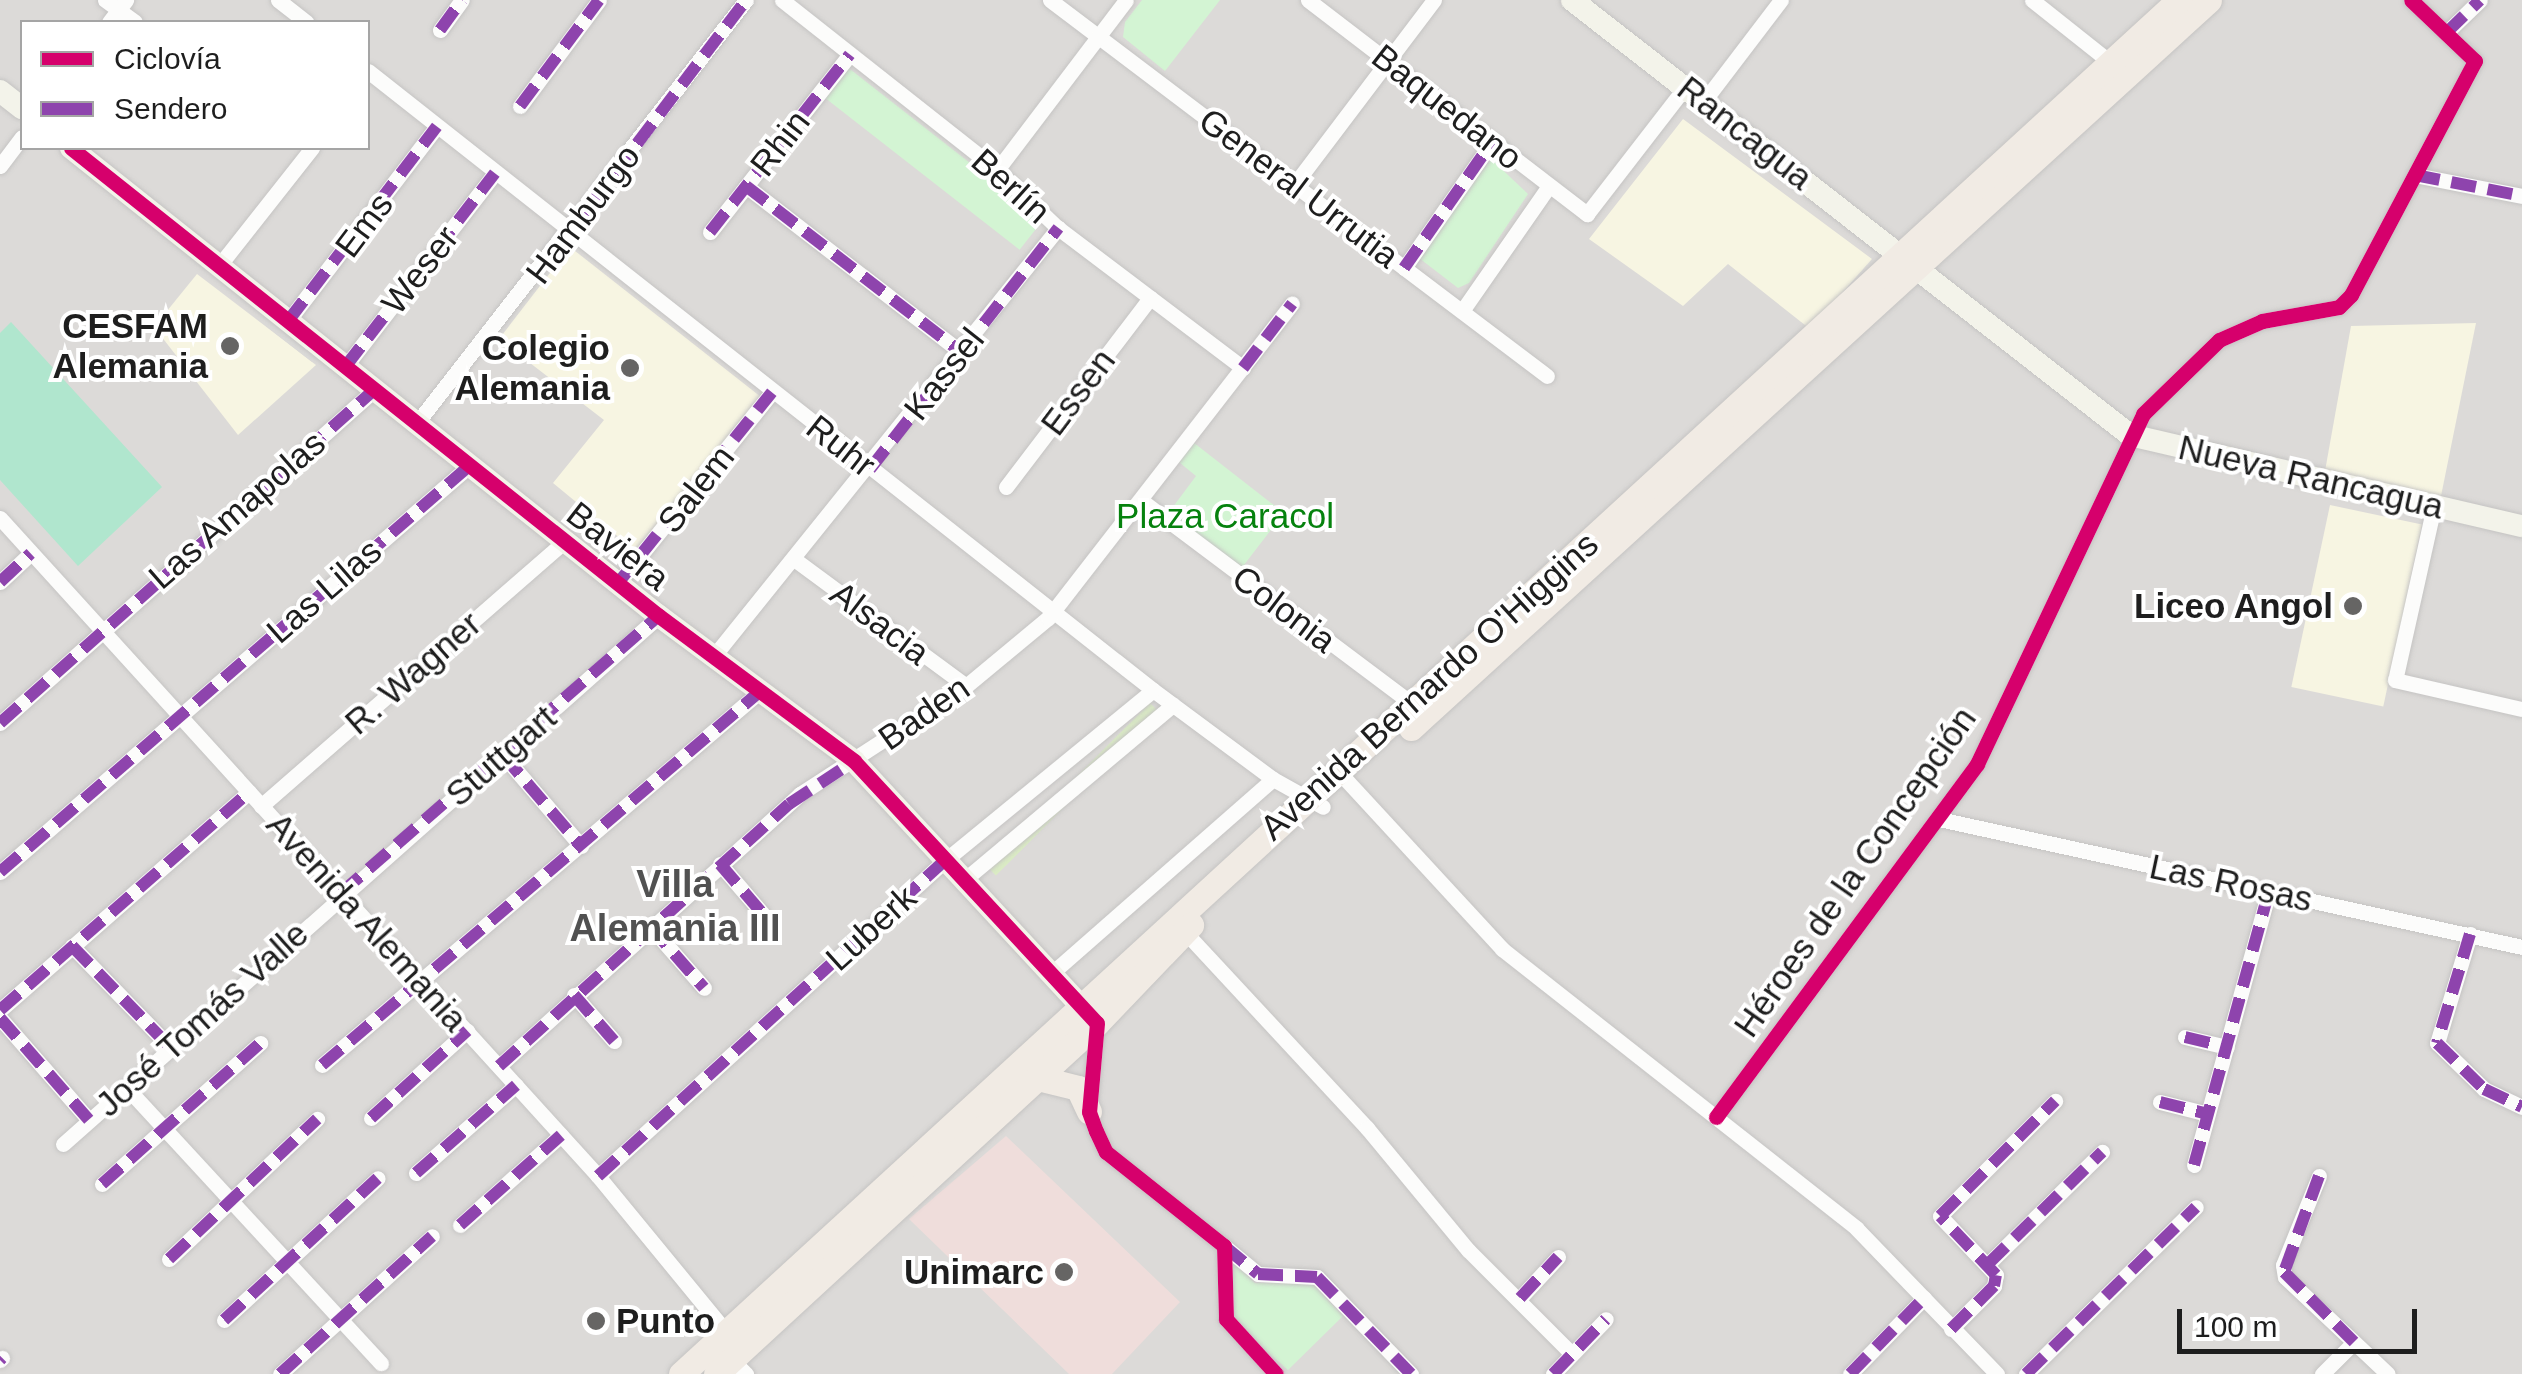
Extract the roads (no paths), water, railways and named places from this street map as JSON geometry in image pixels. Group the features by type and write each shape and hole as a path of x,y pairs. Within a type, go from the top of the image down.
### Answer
{"main road":[{"name":"Avenida Bernardo O'Higgins","path":"731,1369 910,1178 2117,68 2179,0"},
{"name":"Avenida Bernardo O'Higgins","path":"2117,68 2209,0"},
{"name":"Avenida Bernardo O'Higgins","path":"681,1374 910,1178 1038,1078 1088,1014 1184,931 1317,801"},
{"path":"1038,1078 1078,1088 1090,1112"}],"street":[{"path":"278,0 303,20"},
{"path":"440,30 462,0"},
{"path":"520,106 598,0"},
{"name":"Hamburgo","path":"416,424 570,232 746,0"},
{"name":"Berlín","path":"782,0 997,170 1058,228 1242,368"},
{"name":"General Urrutia","path":"1050,0 1547,376"},
{"path":"997,170 1126,0"},
{"name":"Baquedano","path":"1308,0 1587,214 1694,94"},
{"path":"1294,185 1434,0"},
{"name":"Rancagua","path":"1572,0 1906,262"},
{"path":"1694,94 1781,0"},
{"path":"2032,0 2117,68"},
{"path":"2411,0 2446,34 2480,0"},
{"name":"Héroes de la Concepción","path":"1716,1117 1939,819 2007,709 2130,435 2179,372 2219,340 2262,321 2345,303 2475,61 2446,34"},
{"name":"Rhin","path":"710,232 850,54"},
{"name":"Ruhr","path":"370,74 1153,690 1273,779 1317,801"},
{"path":"0,91 20,106"},
{"name":"Ems","path":"288,320 437,126"},
{"path":"0,166 20,140"},
{"path":"1404,268 1492,142"},
{"name":"Baviera","path":"74,150 618,584 758,693 854,760 943,862 1088,1014"},
{"path":"218,267 305,150"},
{"name":"Weser","path":"345,367 495,173"},
{"path":"2416,175 2522,196"},
{"path":"746,186 961,352"},
{"path":"1462,311 1548,186"},
{"name":"Kassel","path":"713,657 870,469 1058,228"},
{"name":"Nueva Rancagua","path":"1906,262 2130,435 2522,526"},
{"name":"Essen","path":"1006,487 1150,298"},
{"name":"Baden","path":"498,1066 800,794 966,686 1055,612 1292,304"},
{"name":"Las Amapolas","path":"0,723 101,629 374,390"},
{"name":"Salem","path":"618,584 772,392"},
{"name":"Las Lilas","path":"0,872 469,466"},
{"name":"Colonia","path":"1142,500 1420,709"},
{"path":"2434,506 2394,680 2522,709"},
{"name":"Avenida Alemania","path":"0,518 598,1176 727,1333"},
{"name":"R. Wagner","path":"262,806 565,541"},
{"path":"0,582 31,553"},
{"name":"Alsacia","path":"794,559 966,686"},
{"name":"Stuttgart","path":"341,894 659,616"},
{"name":"Luberk","path":"598,1176 943,862 1153,690"},
{"path":"322,1065 758,693"},
{"name":"Luberk","path":"963,881 1173,705"},
{"path":"503,755 581,846"},
{"path":"1344,777 1502,949 1856,1228 1997,1374"},
{"name":"Avenida Bernardo O'Higgins","path":"1052,972 1273,779"},
{"path":"0,1010 248,792"},
{"name":"Las Rosas","path":"1939,819 2522,947"},
{"path":"720,864 762,913"},
{"path":"2194,1165 2269,891"},
{"name":"José Tomás Valle","path":"62,1144 341,894"},
{"path":"650,926 704,988"},
{"path":"1184,931 1367,1128 1468,1250 1572,1354"},
{"path":"2470,934 2437,1043 2484,1088 2522,1107"},
{"path":"72,946 170,1048"},
{"path":"574,995 614,1041"},
{"path":"1088,1014 1090,1112 1106,1152 1258,1274 1317,1277 1411,1374"},
{"path":"0,1018 88,1120"},
{"path":"371,1118 467,1032"},
{"path":"2185,1037 2227,1047"},
{"path":"102,1184 260,1043"},
{"path":"416,1173 516,1085"},
{"path":"126,1087 381,1363"},
{"path":"1952,1328 1994,1286 1996,1276 1940,1216 2055,1101"},
{"path":"2160,1102 2208,1114"},
{"path":"169,1259 317,1119"},
{"path":"460,1225 561,1135"},
{"path":"1988,1264 2102,1152"},
{"path":"2318,1176 2284,1272 2388,1374"},
{"path":"224,1320 378,1178"},
{"path":"2026,1374 2196,1207"},
{"path":"280,1374 432,1236"},
{"path":"1224,1246 1226,1319 1276,1374"},
{"path":"1520,1298 1558,1257"},
{"path":"1850,1374 1924,1298"},
{"path":"1552,1374 1606,1318"},
{"path":"727,1333 731,1369"},
{"path":"2322,1374 2354,1342"}],"place":[{"name":"CESFAM Alemania","path":"230,346"},
{"name":"Colegio Alemania","path":"630,368"},
{"name":"Liceo Angol","path":"2353,606"},
{"name":"Unimarc","path":"1064,1272"},
{"name":"Punto","path":"596,1321"}],"district":[{"name":"Villa Alemania III","path":"675,907"}],"park label":[{"name":"Plaza Caracol","path":"1225,516"}]}
